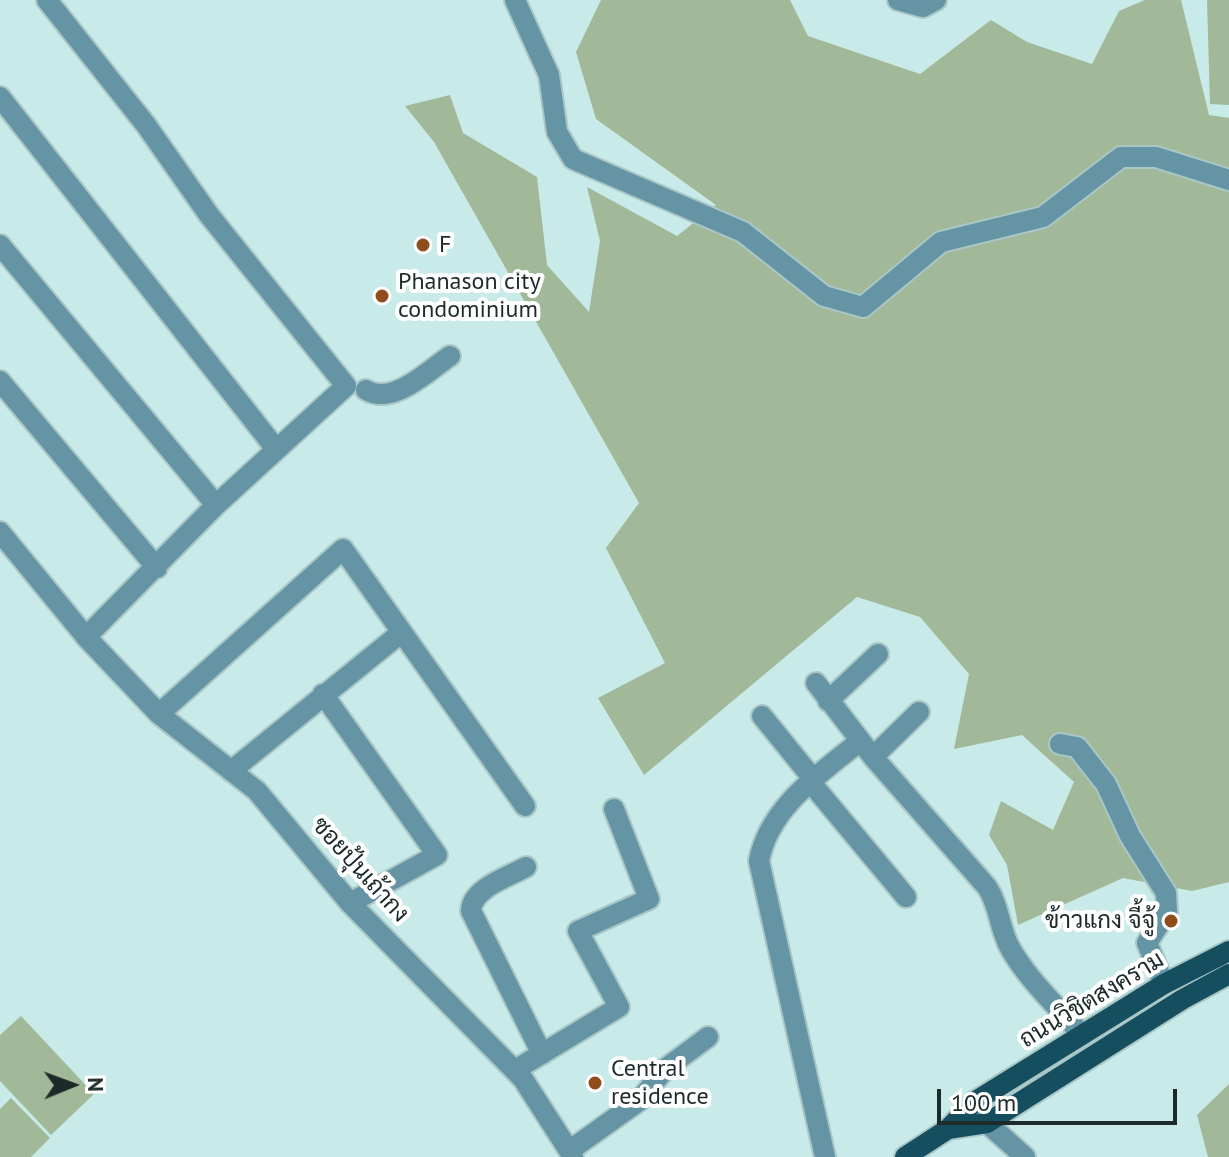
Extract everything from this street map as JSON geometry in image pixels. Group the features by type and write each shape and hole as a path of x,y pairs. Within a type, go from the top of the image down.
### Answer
{"main road":[{"name":"ถนนวิชิตสงคราม","path":"905,1157 948,1129 974,1102 1164,984 1229,951"},
{"name":"ถนนวิชิตสงคราม","path":"948,1129 987,1123 1183,999 1229,974"}],"street":[{"path":"47,0 146,125 209,215 346,386 216,505 86,637"},
{"path":"515,0 549,75 557,132 573,159 743,232 824,296 863,307 941,242 1043,217 1121,157 1156,157 1229,180"},
{"path":"898,0 923,7 936,0"},
{"path":"0,97 276,449"},
{"path":"0,245 216,505"},
{"path":"366,390 379,395 396,391 450,356"},
{"path":"0,381 157,568"},
{"name":"ซอยปุ้นเถ้ากง","path":"0,532 86,637 159,714 257,791 350,903 515,1070 571,1154"},
{"path":"159,714 343,549 525,806"},
{"path":"231,771 402,632"},
{"path":"828,701 878,654"},
{"path":"816,683 867,749 987,887 1016,957 1082,1035"},
{"path":"323,694 437,855 350,903"},
{"path":"825,1157 759,861 763,840 786,805 813,782 919,712"},
{"path":"762,716 906,897"},
{"path":"1060,744 1077,747 1096,769 1139,851 1166,893 1167,912 1147,943 1164,984"},
{"path":"515,1070 619,1007 578,931 649,899 614,809"},
{"path":"526,867 481,892 471,902 471,911 542,1054"},
{"path":"571,1154 639,1101 665,1069 708,1037"},
{"path":"974,1102 987,1123 1025,1157"}],"green space":[{"path":"601,0 790,0 808,36 920,74 991,20 1027,42 1092,64 1119,11 1145,0 1181,0 1209,115 1229,118 1229,882 1192,891 1123,878 1018,925 1007,865 989,835 1001,801 1053,830 1074,782 1022,735 954,749 969,674 920,617 857,597 644,775 598,698 665,663 606,548 639,503 434,142 405,106 450,95 463,133 537,177 547,265 589,312 600,241 587,187 677,236 716,205 596,119 576,52"},
{"path":"1207,0 1229,0 1229,105 1210,104"},
{"path":"21,1016 94,1094 51,1135 0,1081 0,1035"},
{"path":"1229,1084 1229,1157 1208,1157 1197,1115"},
{"path":"11,1098 50,1138 31,1157 0,1157 0,1109"}],"place":[{"name":"F","path":"423,245"},
{"name":"Phanason city condominium","path":"382,296"},
{"name":"ข้าวแกง จี้จู้","path":"1171,921"},
{"name":"Central residence","path":"595,1083"}]}
